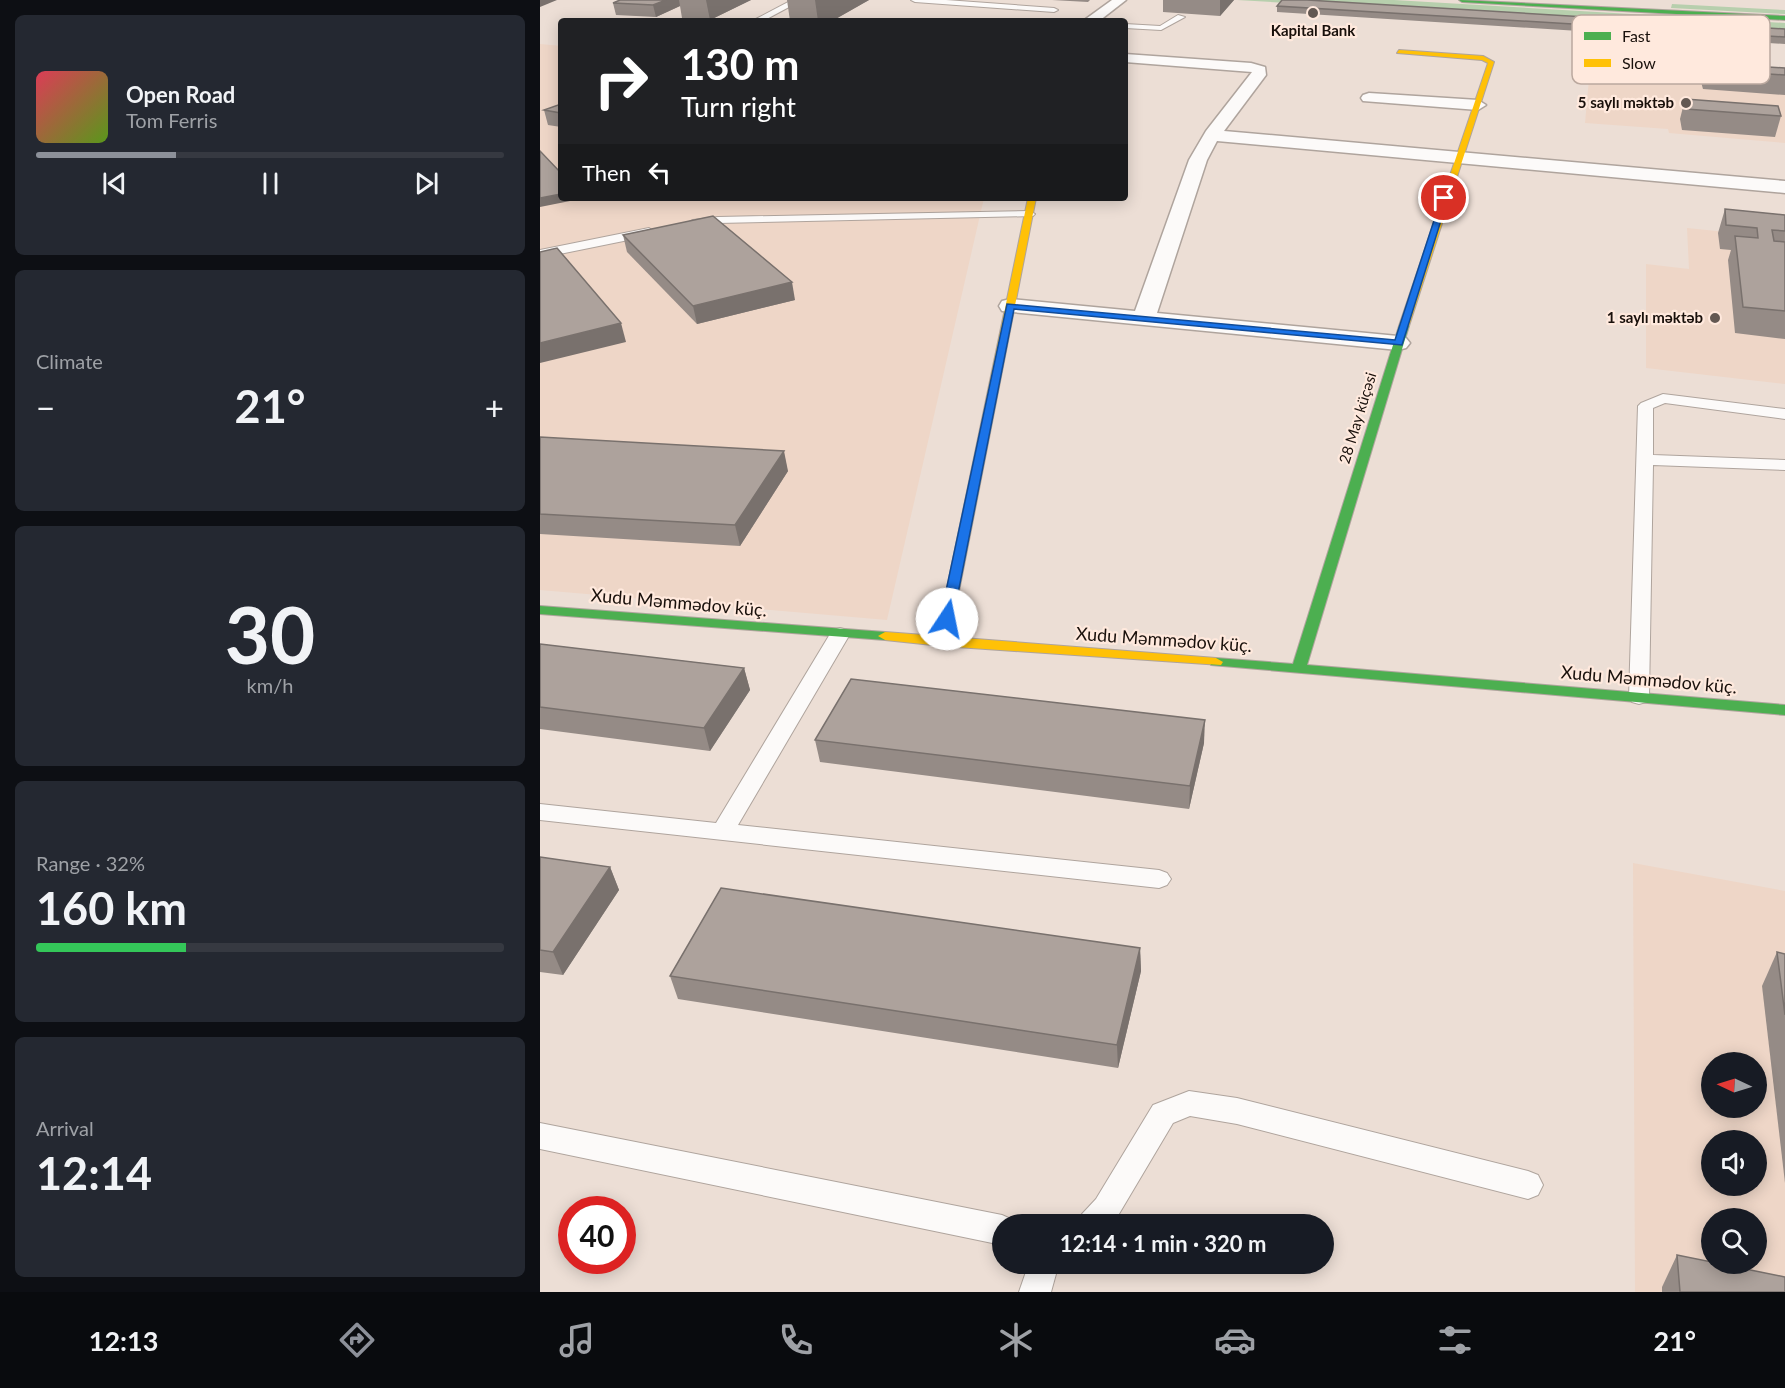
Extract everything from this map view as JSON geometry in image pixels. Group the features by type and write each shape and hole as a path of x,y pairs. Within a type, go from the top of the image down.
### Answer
{"street":[{"path":"1094,18 1120,0"},
{"path":"1462,0 1731,15"},
{"path":"1770,17 1785,18"},
{"name":"28 May küçəsi","path":"1299,668 1398,343 1491,62 1400,52"},
{"path":"1128,58 1260,70 1259,75 1212,135 1198,160 1144,319"},
{"path":"1369,98 1478,105"},
{"path":"1212,135 1785,186"},
{"path":"942,642 1031,201"},
{"path":"1010,306 1398,343"},
{"name":"Xudu Məmmədov küç.","path":"540,610 1299,668 1785,710"}],"lane":[{"path":"762,18 798,0"},
{"path":"915,0 1054,10"},
{"path":"1128,26 1161,28 1181,17"},
{"path":"1770,80 1785,82"},
{"path":"686,224 718,220 1029,214"},
{"path":"540,254 663,229"},
{"path":"1640,697 1646,405 1663,398 1785,414"},
{"path":"1645,460 1785,465"},
{"path":"723,831 840,634"},
{"path":"540,812 1159,879"},
{"path":"1102,1214 1163,1114 1188,1103 1237,1111 1528,1185"},
{"path":"540,1136 992,1228"},
{"path":"1035,1292 1041,1274"}],"shaded area":[{"path":"540,44 558,46 558,201 983,201 887,620 540,590"},
{"name":"5 saylı məktəb","path":"1589,84 1785,84 1785,143 1669,133 1668,129 1585,123"},
{"name":"1 saylı məktəb","path":"1687,228 1785,238 1785,384 1646,368 1646,264 1689,269"},
{"path":"1633,863 1785,891 1785,1292 1635,1292"}],"green space":[{"path":"1237,0 1394,0 1649,15 1572,15 1572,20"},
{"path":"1672,4 1785,10 1785,14 1671,8"},
{"path":"1770,22 1785,23 1785,33 1770,32"}],"building":[{"path":"620,0 666,0 653,5 613,3"},
{"path":"1282,0 1307,0 1572,16 1572,24 1277,6"},
{"path":"1770,28 1785,29 1785,37 1770,36"},
{"path":"1770,67 1785,68 1785,75 1770,74"},
{"path":"1685,99 1778,106 1781,116 1686,109"},
{"path":"558,105 558,112 544,110"},
{"path":"540,151 558,170 558,195 540,198"},
{"path":"1725,209 1785,215 1785,231 1772,230 1774,241 1785,242 1785,311 1743,307 1735,236 1758,238 1757,228 1726,225"},
{"path":"713,216 792,282 693,306 623,235"},
{"path":"557,248 621,323 540,343 540,252"},
{"path":"540,437 784,451 735,525 540,514"},
{"path":"540,644 744,668 704,728 540,707"},
{"path":"851,679 1205,720 1190,786 815,740"},
{"path":"540,857 610,867 553,952 540,950"},
{"path":"721,888 1140,948 1117,1045 670,976"},
{"path":"1777,952 1785,954 1785,1015"},
{"path":"1677,1255 1701,1260 1701,1274 1767,1273 1785,1277 1785,1292 1680,1292"}],"traffic: fast":[{"path":"1462,0 1731,15"},
{"path":"1770,17 1785,18"},
{"path":"1299,668 1404,326"},
{"path":"540,610 885,636"},
{"path":"1216,662 1785,710"}],"traffic: slow":[{"path":"1399,52 1483,58 1491,62 1404,326"},
{"path":"942,642 1031,201"},
{"path":"885,636 1216,662"}],"place":[{"name":"Kapital Bank","path":"1313,13"},
{"name":"5 saylı məktəb","path":"1686,103"},
{"name":"1 saylı məktəb","path":"1715,318"}],"route":[{"path":"947,619 1010,306 1398,343 1444,198"}]}
